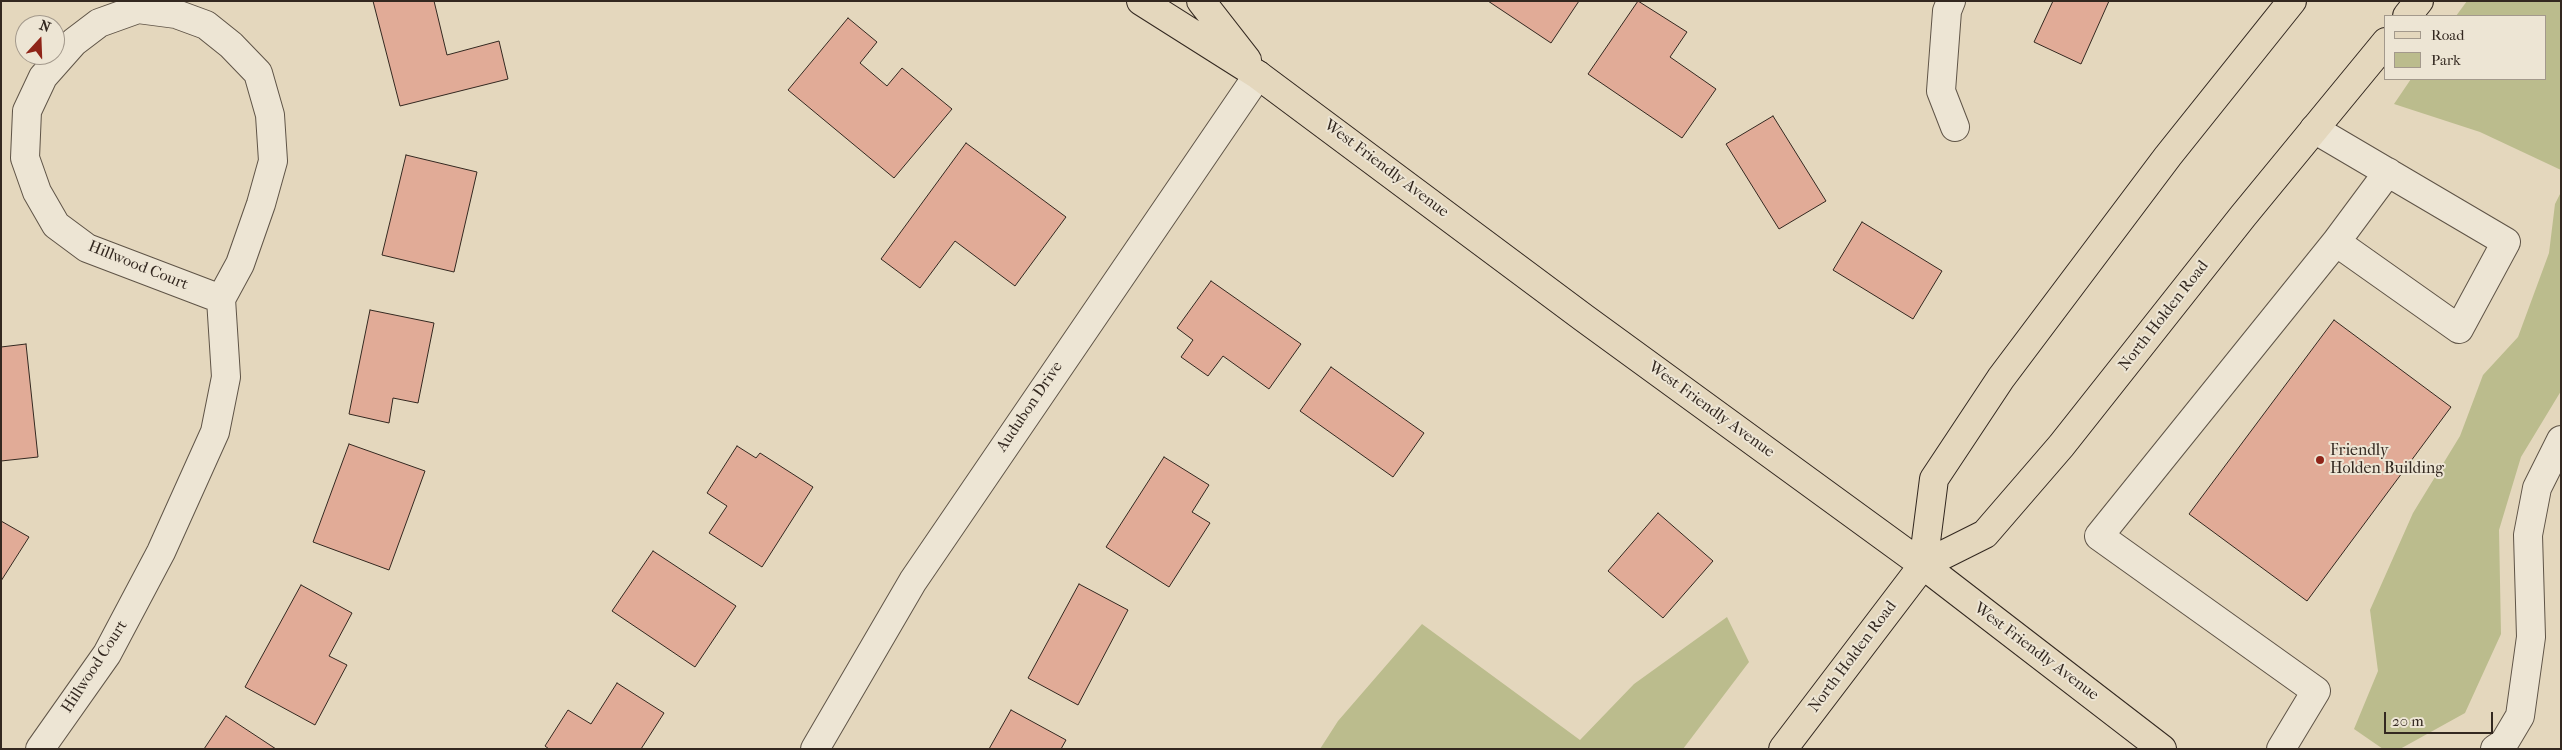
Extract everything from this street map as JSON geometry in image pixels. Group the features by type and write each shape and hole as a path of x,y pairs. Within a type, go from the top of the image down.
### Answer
{"main road":[{"name":"West Friendly Avenue","path":"1141,1 1258,74 1584,318 1923,565 2162,749"},
{"name":"West Friendly Avenue","path":"1201,1 1258,74"},
{"name":"North Holden Road","path":"1923,565 1934,479 2001,378 2132,204 2292,1"},
{"path":"2408,15 2419,1"},
{"name":"North Holden Road","path":"1783,749 1923,565 1985,534 2061,446 2314,129 2384,44"}],"street":[{"path":"1951,1 1947,10 1941,91 1955,127"},
{"name":"Hillwood Court","path":"40,749 106,654 161,552 215,432 226,377 221,299 240,264 261,204 273,161 270,115 258,73 231,45 206,25 176,14 138,9 99,23 74,42 43,77 27,111 25,158 37,192 56,225 87,248 221,299"},
{"name":"Audubon Drive","path":"815,749 914,581 1258,74"},
{"path":"2314,129 2506,242 2459,329 2336,242"},
{"path":"2281,749 2316,691 2100,536 2336,242 2388,172"},
{"path":"2495,749 2504,742 2520,716 2531,637 2528,535 2537,488 2561,440"}],"green space":[{"path":"2467,1 2561,1 2561,170 2480,132 2394,104 2410,80 2547,80 2547,15 2457,15"},
{"path":"2561,192 2561,391 2521,457 2499,530 2501,634 2465,713 2400,749 2383,749 2354,729 2378,671 2370,610 2413,513 2460,436 2483,375 2518,337 2549,253 2555,204"},
{"path":"1727,617 1749,662 1683,749 1320,749 1338,721 1422,624 1580,740 1634,684"}],"building":[{"path":"373,1 434,1 447,55 499,41 508,79 400,106"},
{"path":"1488,1 1579,1 1551,43"},
{"path":"1638,1 1687,32 1670,57 1716,89 1682,138 1588,74"},
{"path":"2053,1 2109,1 2081,64 2034,42"},
{"path":"848,18 877,42 860,63 887,86 902,68 952,109 894,178 788,90"},
{"path":"1773,116 1826,201 1779,229 1726,144"},
{"path":"966,143 1066,217 1015,286 955,241 920,288 881,259"},
{"path":"406,155 477,172 454,272 382,255"},
{"path":"1862,222 1942,271 1913,319 1833,270"},
{"path":"1211,281 1301,344 1269,389 1223,356 1208,376 1181,357 1193,340 1177,328"},
{"path":"370,310 434,323 418,403 393,398 389,423 349,414"},
{"name":"Friendly Holden Building","path":"2334,320 2451,407 2307,601 2189,514"},
{"path":"26,344 38,457 1,461 1,347"},
{"path":"1331,367 1424,433 1393,477 1300,411"},
{"path":"349,444 425,471 389,570 313,542"},
{"path":"737,446 756,458 760,453 813,487 762,567 709,533 727,506 707,493"},
{"path":"1164,457 1209,485 1192,512 1210,523 1169,587 1106,547"},
{"path":"1658,513 1713,561 1663,618 1608,571"},
{"path":"1,521 29,537 1,581"},
{"path":"653,551 736,606 695,667 612,611"},
{"path":"1079,584 1128,610 1078,705 1028,678"},
{"path":"301,585 352,613 329,656 347,665 315,725 245,687"},
{"path":"617,683 664,713 641,749 549,749 545,746 568,710 591,724"},
{"path":"1011,710 1066,740 1061,749 989,749"},
{"path":"226,716 276,749 204,749"}],"place":[{"name":"Friendly Holden Building","path":"2320,460"}]}
